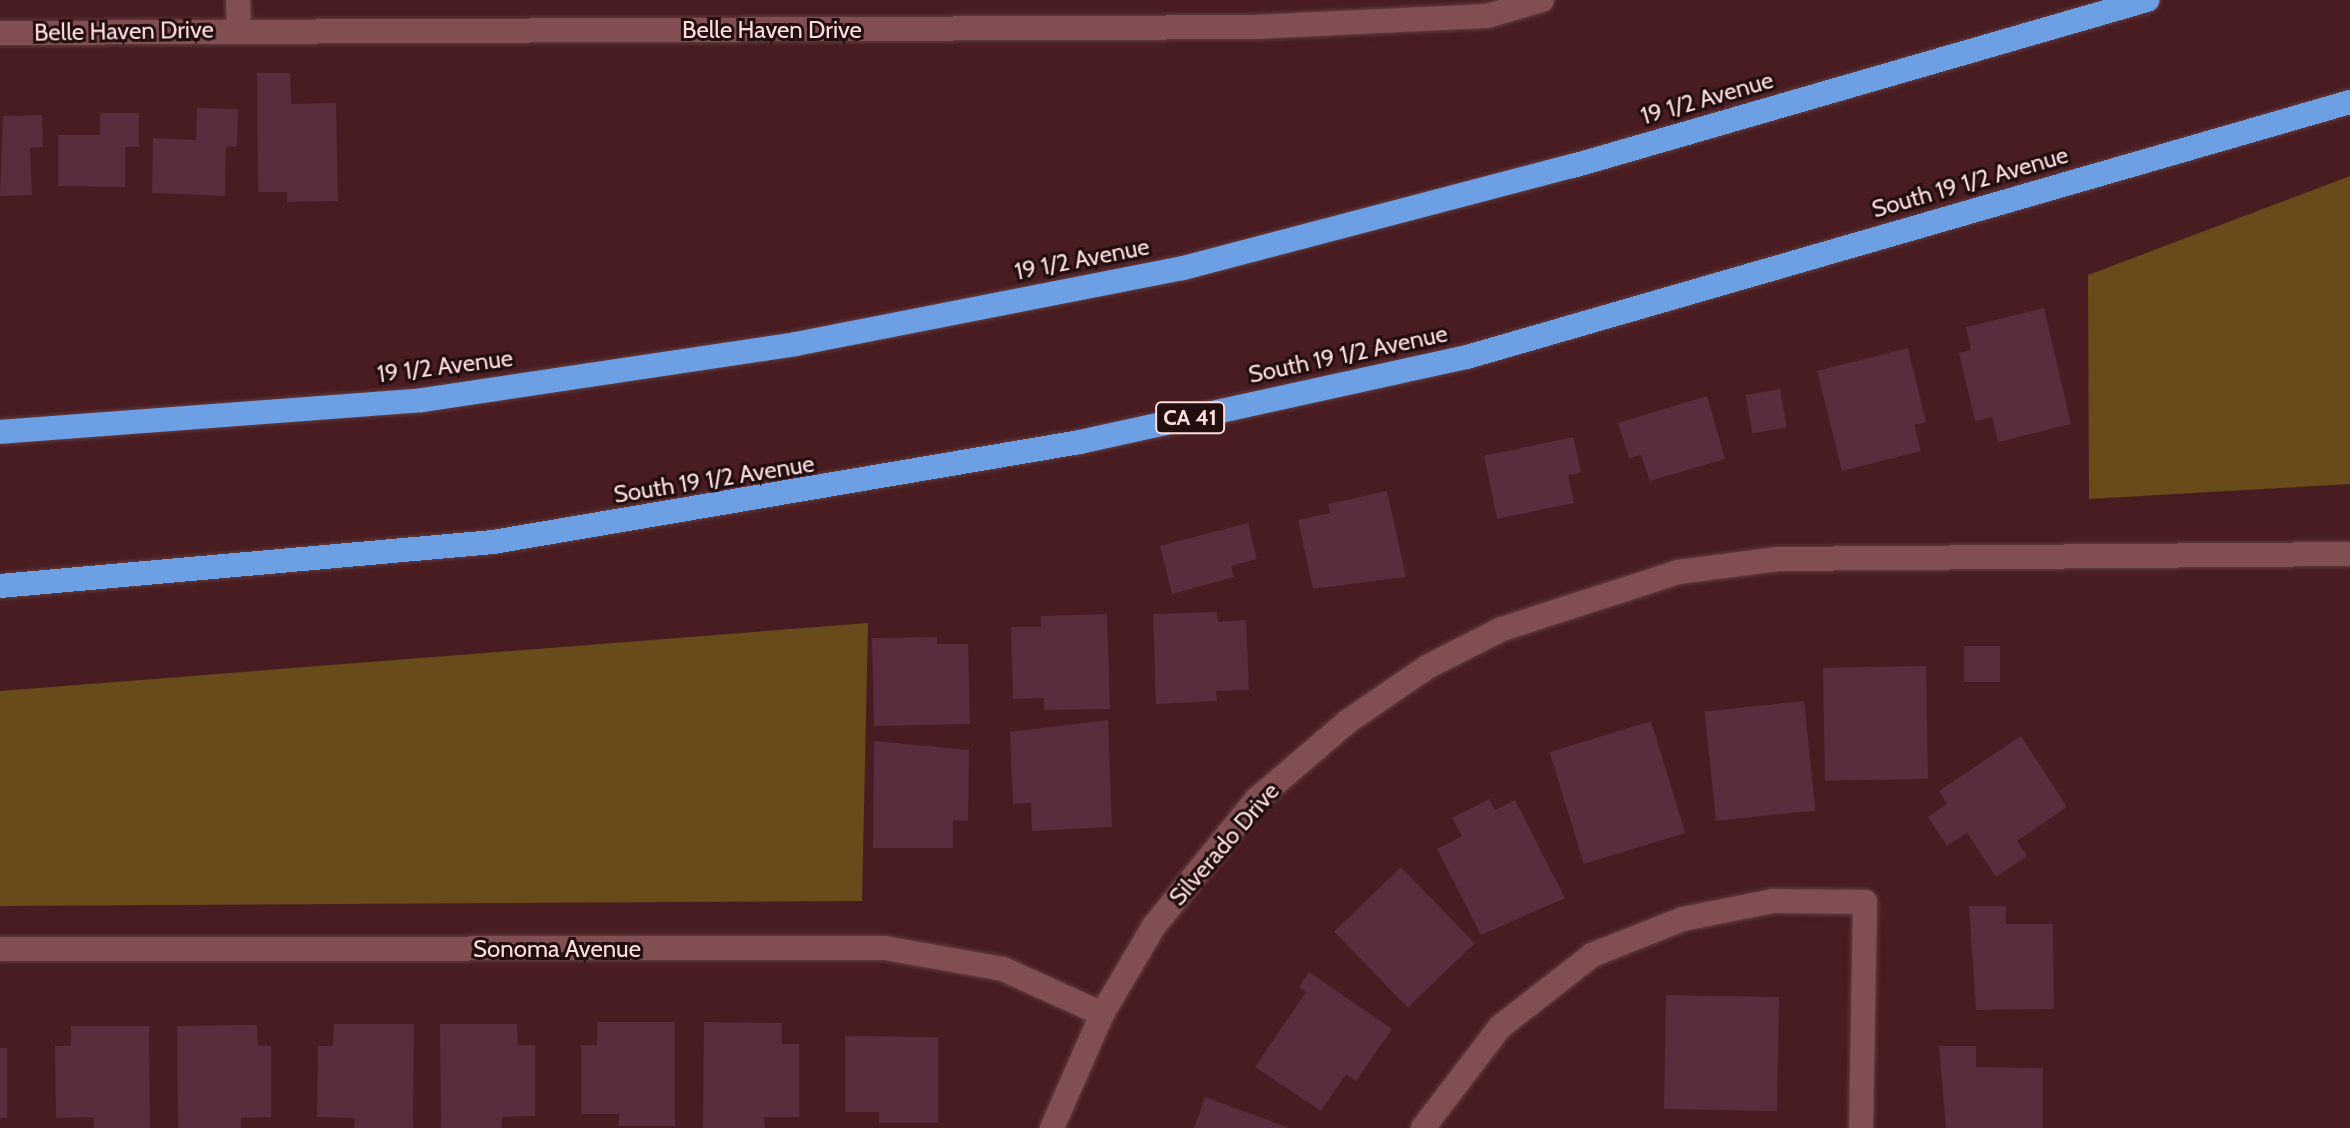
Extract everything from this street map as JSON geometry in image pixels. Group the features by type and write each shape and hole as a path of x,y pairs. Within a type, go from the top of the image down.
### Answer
{"highway":[{"name":"19 1/2 Avenue","path":"0,432 422,400 796,344 1183,268 1573,166 2147,0"},
{"name":"South 19 1/2 Avenue","path":"0,586 493,542 1080,442 1467,357 2350,102"}],"street":[{"path":"238,0 239,29"},
{"name":"Belle Haven Drive","path":"0,33 239,29 1254,27 1487,16 1542,0"},
{"name":"Silverado Drive","path":"1052,1128 1102,1014 1154,926 1257,799 1347,722 1427,667 1573,601 1678,572 1778,559 2350,554"},
{"path":"1423,1128 1500,1027 1592,955 1683,919 1773,901 1865,902 1861,1128"},
{"name":"Sonoma Avenue","path":"0,949 885,948 1003,969 1102,1014"}],"shaded area":[{"path":"2350,176 2350,484 2089,499 2088,275"},
{"path":"868,623 862,901 0,906 0,691"}],"building":[{"path":"257,73 290,73 291,104 336,103 338,201 287,202 287,192 258,192"},
{"path":"197,108 238,109 237,147 226,146 225,196 152,193 153,138 196,140"},
{"path":"100,113 139,113 139,147 125,147 125,187 58,186 58,135 100,135"},
{"path":"42,115 43,147 30,148 32,195 0,196 3,116"},
{"path":"2044,308 2071,424 1998,442 1992,417 1975,421 1959,353 1971,350 1966,327"},
{"path":"1908,348 1926,422 1914,425 1921,451 1842,471 1817,371"},
{"path":"1780,389 1787,427 1752,433 1746,395"},
{"path":"1707,396 1725,459 1650,481 1641,455 1629,458 1618,423"},
{"path":"1573,437 1581,472 1568,475 1574,503 1497,519 1484,456"},
{"path":"1387,491 1406,577 1313,589 1298,520 1330,513 1328,504"},
{"path":"1248,523 1257,559 1231,566 1234,577 1172,594 1160,546"},
{"path":"1217,612 1218,622 1246,620 1249,690 1216,691 1217,701 1156,704 1153,614"},
{"path":"1107,614 1110,709 1044,710 1044,698 1013,699 1011,627 1041,627 1041,616"},
{"path":"937,637 937,644 968,644 970,724 874,726 872,638"},
{"path":"1964,646 2000,646 2000,682 1964,682"},
{"path":"1926,666 1928,779 1825,781 1823,668"},
{"path":"1804,701 1815,810 1716,821 1705,711"},
{"path":"1108,720 1112,827 1032,831 1031,803 1013,804 1010,732"},
{"path":"1651,721 1685,833 1584,864 1550,752"},
{"path":"2021,736 2067,807 2017,841 2027,856 1996,877 1967,833 1947,846 1928,817 1947,804 1939,791"},
{"path":"874,741 969,750 968,821 953,820 953,848 873,848"},
{"path":"1489,799 1495,810 1515,800 1565,898 1481,935 1437,849 1462,836 1452,818"},
{"path":"1401,867 1475,943 1408,1008 1334,932"},
{"path":"1969,906 2006,906 2006,924 2053,924 2054,1009 1976,1010"},
{"path":"1309,972 1392,1029 1356,1081 1346,1074 1321,1111 1255,1067 1306,992 1299,987"},
{"path":"1666,995 1779,997 1777,1111 1664,1109"},
{"path":"597,1022 675,1022 675,1126 619,1126 619,1114 581,1114 581,1045 597,1045"},
{"path":"704,1022 782,1023 782,1044 799,1044 799,1117 764,1117 765,1128 703,1128"},
{"path":"334,1024 414,1024 413,1128 354,1128 355,1118 317,1117 318,1046 333,1046"},
{"path":"440,1024 517,1024 518,1045 535,1045 535,1116 502,1117 502,1128 441,1128"},
{"path":"257,1025 258,1046 271,1046 271,1117 241,1118 241,1128 178,1128 177,1026"},
{"path":"71,1026 149,1026 150,1128 94,1128 94,1117 56,1118 55,1046 71,1046"},
{"path":"845,1036 938,1037 938,1123 879,1123 879,1112 845,1112"},
{"path":"1939,1046 1976,1046 1976,1067 2043,1068 2043,1128 1946,1128"},
{"path":"0,1048 7,1048 7,1118 0,1118"},
{"path":"1205,1097 1289,1128 1194,1128"}]}
